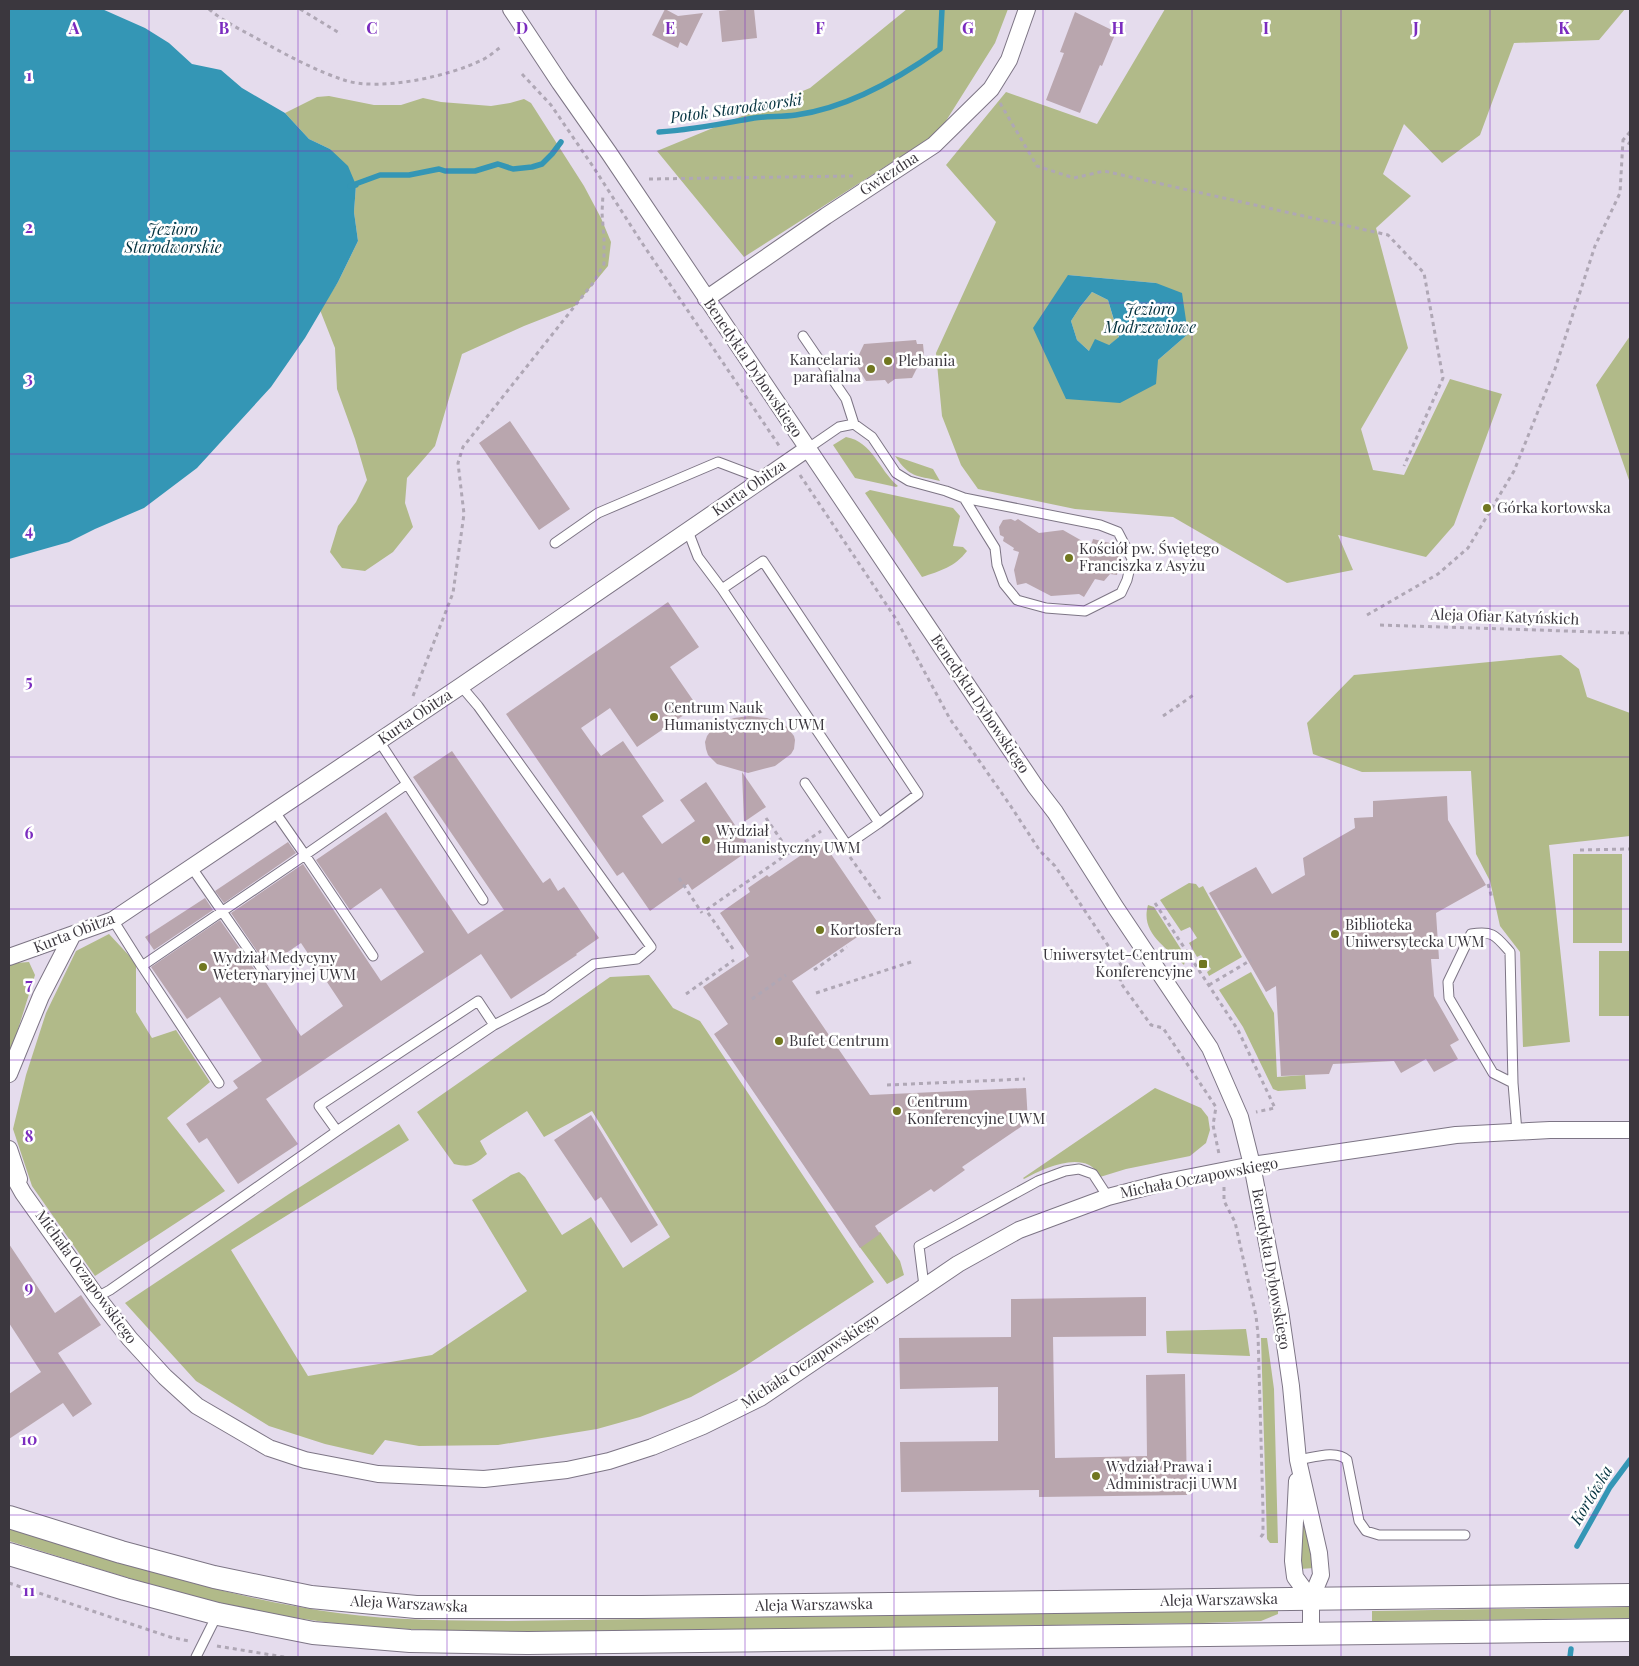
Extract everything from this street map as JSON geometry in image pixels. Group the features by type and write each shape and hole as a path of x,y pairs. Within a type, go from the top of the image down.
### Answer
{"main road":[{"name":"Aleja Warszawska","path":"9,1517 121,1552 214,1577 311,1597 416,1607 641,1607 1630,1595"},
{"path":"9,1554 125,1589 218,1614 313,1633 410,1641 518,1643 1630,1630"}],"street":[{"name":"Benedykta Dybowskiego","path":"511,9 1035,786 1055,812 1116,908 1210,1048 1240,1117 1252,1165 1280,1310 1298,1460 1319,1552 1321,1575 1310,1599 1311,1633"},
{"name":"Gwiezdna","path":"706,299 826,216 934,145 991,89 1009,60 1027,9"},
{"name":"Kurta Obitza","path":"9,958 113,920 401,727 807,449"},
{"path":"9,1074 41,996 72,936"},
{"name":"Michała Oczapowskiego","path":"9,1168 97,1297 130,1339 186,1397 219,1420 269,1448 305,1460 378,1474 484,1479 567,1470 609,1460 652,1447 703,1426 760,1398 958,1264 1019,1230 1108,1197 1166,1182 1252,1165 1456,1135 1550,1130 1630,1130"},
{"name":"Michała Oczapowskiego","path":"9,1149 24,1192"},
{"name":"Benedykta Dybowskiego","path":"1298,1460 1293,1561 1295,1578 1310,1599"}],"lane":[{"path":"803,336 846,399 854,424 872,437 896,473 909,481 964,498 1100,525 1118,532 1132,559 1127,580 1121,593 1085,611 1046,608 1017,600 1004,584 997,565 995,548 964,498"},
{"path":"807,449 839,427 854,424"},
{"path":"555,542 598,513 718,462 764,479"},
{"path":"688,531 698,557 722,589 879,823"},
{"path":"722,589 763,561 918,794 847,845 805,783"},
{"path":"97,1297 110,1290 337,1131 494,1025 547,998 594,964 637,959 651,948 478,706 461,686"},
{"path":"379,741 483,900"},
{"path":"142,966 407,784"},
{"path":"275,812 373,956"},
{"path":"192,868 264,972"},
{"path":"113,920 219,1083"},
{"path":"1513,1083 1493,1073 1449,998 1448,982 1471,934 1483,932 1497,937 1510,952 1516,1132"},
{"path":"337,1131 319,1106 478,1001 494,1025"},
{"path":"924,1286 919,1246 1038,1181 1064,1171 1079,1169 1093,1174 1108,1197"},
{"path":"1298,1460 1336,1455 1342,1456 1346,1460 1359,1521 1366,1531 1379,1535 1464,1535"},
{"path":"196,1657 218,1614"}],"path":[{"path":"209,9 243,31 284,53 345,80 359,83 403,82 443,74 484,60 501,47"},
{"path":"300,9 341,34"},
{"path":"522,74 551,105 589,160 724,365 896,619 950,719 1040,851 1055,866 1123,968 1120,982 1151,1025 1163,1028 1216,1107 1213,1125 1224,1171 1224,1201 1235,1222 1256,1316 1258,1334 1263,1511 1262,1534 1260,1538"},
{"path":"991,89 1037,166 1074,178 1104,171 1388,235 1424,273 1443,378 1404,466"},
{"path":"1367,615 1438,574 1468,548 1514,471 1555,369 1595,246 1620,193 1623,140 1630,132"},
{"path":"1623,140 1630,144"},
{"path":"649,179 888,175"},
{"path":"401,727 453,593 464,514 458,463 463,447 593,283 604,264 603,194"},
{"name":"Aleja Ofiar Katyńskich","path":"1380,625 1630,633"},
{"path":"1163,716 1195,694"},
{"path":"766,818 790,853"},
{"path":"733,949 706,910 832,823"},
{"path":"1580,850 1630,849"},
{"path":"858,869 880,899"},
{"path":"679,878 702,913"},
{"path":"1488,884 1492,898"},
{"path":"1155,903 1238,1030 1275,1108 1254,1112"},
{"path":"814,970 847,946"},
{"path":"686,994 734,960"},
{"path":"816,993 914,960"},
{"path":"1209,984 1251,960"},
{"path":"752,999 786,975"},
{"path":"887,1085 1025,1079"},
{"path":"9,1583 170,1637 284,1657"}],"green space":[{"path":"907,9 1008,9 995,43 939,132 744,257 657,151 810,88"},
{"path":"1165,9 1625,9 1599,40 1514,43 1480,135 1442,163 1404,124 1383,174 1411,196 1376,228 1408,348 1361,429 1373,470 1404,475 1450,379 1502,394 1454,525 1426,557 1338,535 1353,570 1287,583 1173,517 1075,509 978,489 961,465 942,416 936,353 996,222 946,165 1006,92 1097,124","holes":["1068,275 1156,283 1188,334 1158,360 1066,399"]},
{"path":"329,96 374,105 401,105 423,98 441,102 491,106 524,99 531,103 584,186 611,242 608,266 575,306 524,326 462,354 435,446 407,478 405,503 413,527 393,552 365,571 342,568 330,552 338,526 356,502 367,480 337,389 335,348 320,310 338,282 358,241 354,212 356,185 330,149 309,139 285,113 317,97"},
{"path":"1092,292 1108,300 1119,338 1109,345 1089,351 1077,340 1071,321"},
{"path":"1630,336 1630,483 1596,385"},
{"path":"846,437 863,444 898,486 855,478 833,445"},
{"path":"895,456 933,469 940,481 909,472"},
{"path":"870,490 953,508 960,516 953,546 963,547 967,551 952,565 922,577 865,493"},
{"path":"1561,655 1579,669 1587,697 1630,713 1630,836 1549,845 1570,1042 1523,1047 1520,952 1500,926 1490,881 1476,854 1471,771 1362,772 1313,754 1307,723 1354,675"},
{"path":"1573,854 1622,854 1622,943 1573,943"},
{"path":"1189,883 1196,884 1199,888 1203,886 1242,957 1209,976 1207,972 1211,969 1201,955 1197,957 1189,943 1197,938 1190,927 1181,931 1160,900"},
{"path":"1148,905 1154,907 1186,957 1184,965 1151,932 1147,915"},
{"path":"109,934 136,963 136,1012 152,1038 176,1030 210,1082 167,1118 225,1191 95,1276 32,1186 13,1129 26,1075 46,1013 76,951"},
{"path":"1599,951 1630,951 1630,1016 1599,1016"},
{"path":"29,962 35,975 9,1058 9,965"},
{"path":"1251,972 1274,1013 1277,1077 1305,1075 1306,1089 1278,1091 1273,1089 1243,1027 1219,990"},
{"path":"649,975 673,1008 700,1021 874,1282 736,1372 691,1397 640,1417 597,1429 498,1445 419,1446 385,1440 373,1455 325,1444 269,1426 196,1381 125,1303 289,1194 399,1124 409,1140 231,1250 308,1376 432,1355 527,1291 472,1200 511,1175 519,1172 525,1177 562,1235 591,1217 623,1268 670,1237 592,1111 544,1137 527,1111 480,1141 487,1154 475,1163 464,1166 454,1164 417,1112 610,977"},
{"path":"1155,1088 1201,1108 1208,1117 1210,1130 1206,1143 1190,1156 1126,1169 1100,1177 1089,1165 1073,1162 1065,1163 1023,1178"},
{"path":"880,1232 900,1261 904,1275 887,1284 859,1246"},
{"path":"1246,1329 1250,1356 1167,1353 1166,1331"},
{"path":"1261,1338 1267,1338 1274,1389 1278,1543 1270,1543 1267,1539"},
{"path":"1302,1480 1314,1568 1300,1569"},
{"path":"9,1529 131,1566 254,1598 338,1613 423,1620 508,1621 1278,1610 1278,1614 1261,1621 1202,1623 508,1632 387,1628 297,1618 202,1598 9,1541"},
{"path":"1630,1607 1630,1618 1372,1621 1372,1611"}],"water":[{"name":"Jezioro Starodworskie","path":"9,9 102,9 145,28 169,43 192,64 221,70 242,88 285,113 309,139 330,149 348,166 356,185 354,212 358,241 338,282 305,338 271,387 197,468 144,508 69,542 9,559"},
{"name":"Jezioro Modrzewiowe","path":"1068,275 1156,283 1182,293 1188,334 1158,360 1156,384 1120,403 1066,399 1033,328","holes":["1092,292 1108,300 1119,337 1109,345 1095,339 1089,351 1077,340 1071,321"]}],"building":[{"path":"665,9 678,16 703,13 687,46 680,42 678,48 652,35"},
{"path":"754,9 757,38 722,42 719,11"},
{"path":"1075,12 1116,32 1080,113 1046,100 1064,53 1060,52"},
{"name":"Plebania","path":"916,340 917,344 923,344 924,354 912,378 895,379 888,384 885,380 866,381 855,363 864,344"},
{"path":"510,421 570,509 539,530 479,443"},
{"name":"Kościół pw. Świętego Franciszka z Asyżu","path":"1011,519 1015,521 1018,519 1039,533 1063,530 1091,546 1093,539 1110,543 1120,557 1117,575 1110,574 1104,581 1095,579 1084,597 1079,594 1051,596 1026,583 1017,585 1014,570 1019,552 1013,550 1014,548 1003,541 1004,537 1000,535 999,527 1003,520"},
{"path":"668,602 699,647 670,667 697,706 637,747 610,708 581,728 601,756 623,741 664,801 642,816 662,844 695,821 680,800 706,782 751,849 692,890 688,884 650,911 623,872 617,876 506,714"},
{"path":"749,716 767,718 786,726 795,740 794,749 791,754 775,766 748,773 717,764 708,755 705,742 707,736 713,728 724,722 734,718"},
{"name":"Wydział Medycyny Weterynaryjnej UWM","path":"452,751 543,883 550,878 558,891 564,887 599,938 511,999 481,954 266,1099 298,1144 238,1184 207,1138 199,1143 186,1124 238,1088 233,1081 262,1061 220,997 187,1019 151,967 220,920 259,976 263,978 301,1036 343,1006 301,943 267,966 231,913 303,864 381,981 424,952 381,888 350,910 316,860 386,812 468,934 504,910 413,777"},
{"path":"742,772 766,807 744,822"},
{"name":"Biblioteka Uniwersytecka UWM","path":"1447,796 1448,820 1486,885 1436,913 1439,959 1431,959 1434,996 1459,1040 1450,1045 1458,1059 1434,1072 1426,1059 1401,1073 1394,1061 1333,1064 1329,1074 1281,1076 1276,986 1266,992 1209,893 1256,867 1272,894 1305,875 1303,858 1355,828 1354,818 1373,817 1373,801"},
{"name":"Centrum Konferencyjne UWM","path":"822,841 878,923 792,981 870,1095 1026,1088 1028,1122 962,1167 965,1170 934,1192 931,1189 875,1226 880,1234 860,1248 714,1034 728,1024 703,987 749,956 720,913 750,892 748,888 767,875 769,877"},
{"path":"288,842 296,853 224,903 215,891"},
{"path":"205,898 213,910 154,950 145,937"},
{"path":"591,1115 658,1225 631,1243 601,1197 595,1201 554,1140"},
{"path":"9,1244 55,1313 81,1295 101,1325 58,1353 92,1404 73,1417 63,1403 9,1439 9,1394 41,1372 9,1323"},
{"path":"1146,1297 1146,1336 1053,1337 1055,1458 1147,1456 1146,1375 1185,1374 1187,1495 1039,1497 1039,1490 901,1492 900,1442 998,1441 998,1387 900,1389 899,1338 1011,1337 1011,1299"}],"waterway":[{"name":"Potok Starodworski","path":"659,132 759,117 796,115 835,106 872,91 940,49 942,9"},
{"name":"Potok Starodworski","path":"356,185 350,186 380,175 409,175 439,169 445,171 475,171 498,164 513,169 532,167 542,164 561,142"},
{"name":"Kortówka","path":"1577,1546 1610,1487 1630,1460"},
{"name":"Kortówka","path":"1570,1657 1571,1649"}],"place":[{"name":"Plebania","path":"888,361"},
{"name":"Kancelaria parafialna","path":"871,369"},
{"name":"Górka kortowska","path":"1487,508"},
{"name":"Kościół pw. Świętego Franciszka z Asyżu","path":"1069,558"},
{"name":"Centrum Nauk Humanistycznych UWM","path":"654,717"},
{"name":"Wydział Humanistyczny UWM","path":"706,840"},
{"name":"Kortosfera","path":"820,930"},
{"name":"Biblioteka Uniwersytecka UWM","path":"1335,934"},
{"name":"Uniwersytet-Centrum Konferencyjne","path":"1203,964"},
{"name":"Wydział Medycyny Weterynaryjnej UWM","path":"203,967"},
{"name":"Bufet Centrum","path":"779,1041"},
{"name":"Centrum Konferencyjne UWM","path":"897,1111"},
{"name":"Wydział Prawa i Administracji UWM","path":"1096,1476"}]}
